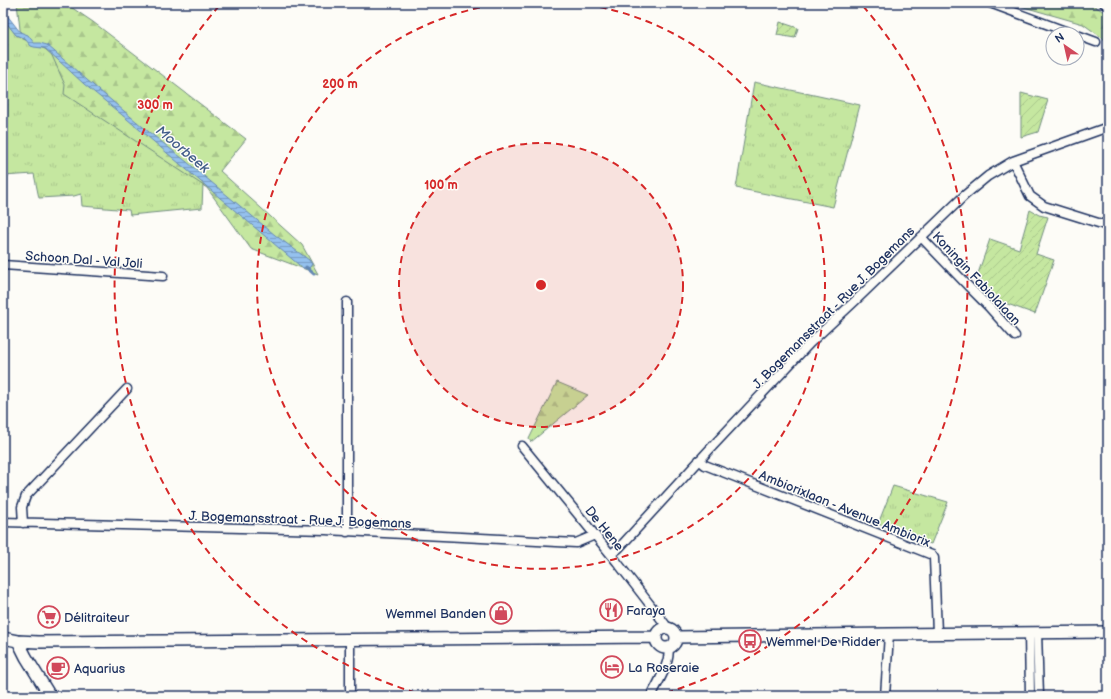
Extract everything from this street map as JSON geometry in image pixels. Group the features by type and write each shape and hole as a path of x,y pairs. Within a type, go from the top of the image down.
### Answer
{"street":[{"path":"990,3 1052,26"},
{"path":"1104,3 1108,6"},
{"path":"1085,38 1096,42"},
{"name":"J. Bogemansstraat - Rue J. Bogemans","path":"611,554 619,548 699,460 810,343 964,195 988,176 1013,161 1108,127"},
{"path":"1013,161 1030,196 1039,203 1044,206 1108,226"},
{"name":"Koningin Fabiolalaan","path":"921,236 1015,336"},
{"name":"Schoon Dal - Val Joli","path":"3,265 163,276"},
{"path":"347,302 347,532"},
{"path":"23,523 22,507 26,496 127,389"},
{"name":"De Hene","path":"522,446 611,554 665,624 665,628"},
{"name":"Ambiorixlaan - Avenue Ambiorix","path":"699,460 705,465 932,554 934,558 936,633"},
{"name":"J. Bogemansstraat - Rue J. Bogemans","path":"3,522 326,530 576,543 595,534"},
{"path":"665,628 674,631 676,637 674,644 668,648 660,647 657,644 655,637 658,631 665,628"},
{"path":"1030,696 1033,632"},
{"path":"1033,632 1039,696"},
{"path":"676,637 1108,632"},
{"path":"885,696 888,634"},
{"path":"3,638 18,641 655,637"},
{"path":"350,640 350,696"},
{"path":"18,641 50,696"},
{"path":"651,696 666,666 670,653 668,648"}],"green space":[{"path":"17,3 65,3 93,22 246,139 220,171 302,245 318,274 251,249 207,188 64,94 65,85 50,51 21,38"},
{"path":"1010,3 1089,3 1108,14 1108,42 1083,24"},
{"path":"3,18 16,35 45,49 203,183 202,208 130,215 129,210 82,206 81,194 74,196 39,198 34,174 3,176"},
{"path":"780,22 798,28 795,38 777,35"},
{"path":"754,82 860,105 833,207 736,188"},
{"path":"1021,93 1048,100 1038,132 1021,137"},
{"path":"1030,210 1039,215 1048,217 1036,254 1054,260 1035,314 980,294 973,288 990,239 1019,249"},
{"path":"557,382 588,395 531,442 529,439"},
{"path":"893,486 948,502 931,544 878,524"}],"water":[{"path":"3,10 20,32 28,35 34,43 47,45 149,132 275,235 309,260 312,264 310,267 307,269 299,265 84,84 46,49 31,46 25,39 16,35 3,18"}],"waterway":[{"name":"Moorbeek","path":"306,267 314,274"}],"place":[{"name":"Faraya","path":"611,610"},
{"name":"Wemmel Banden","path":"501,613"},
{"name":"Délitraiteur","path":"49,617"},
{"name":"Wemmel De Ridder","path":"750,641"},
{"name":"La Roseraie","path":"612,667"},
{"name":"Aquarius","path":"58,668"}]}
